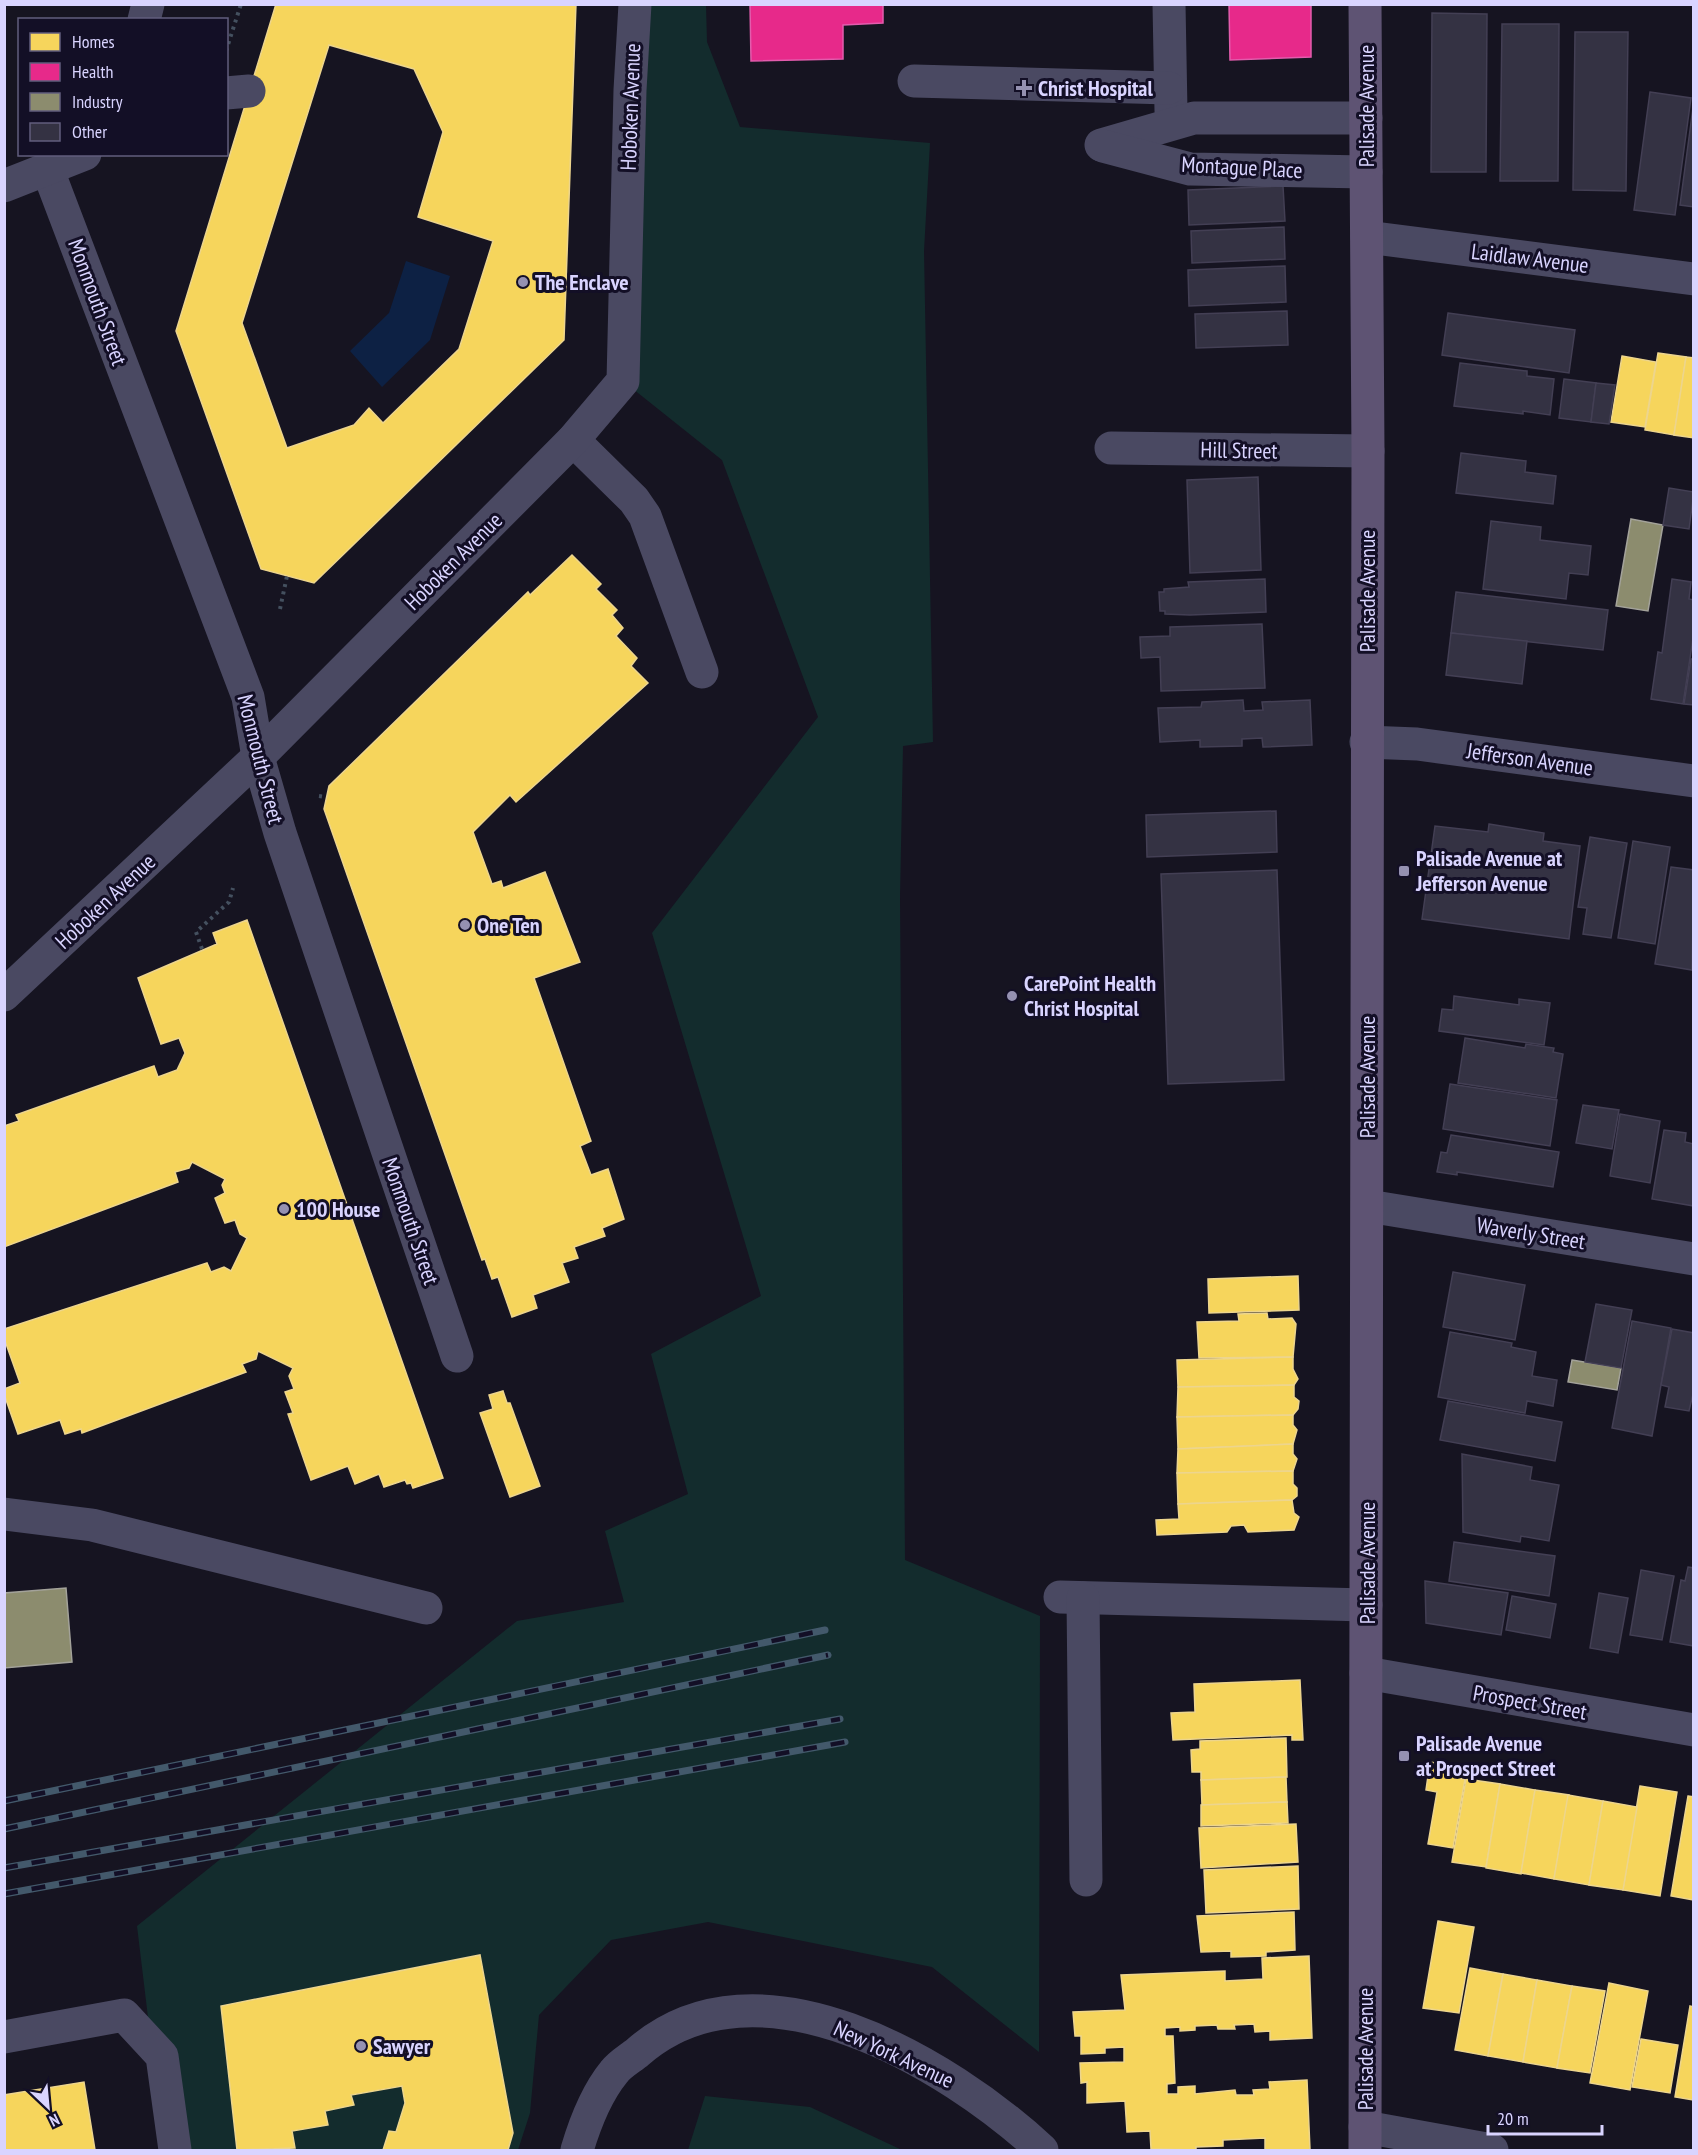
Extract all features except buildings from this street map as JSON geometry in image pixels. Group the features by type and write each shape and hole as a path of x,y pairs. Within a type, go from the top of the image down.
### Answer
{"main road":[{"name":"Palisade Avenue","path":"1365,4 1368,451 1365,2139"}],"street":[{"name":"Hoboken Avenue","path":"4,995 258,757 573,440 623,381 630,90 635,4"},
{"path":"1169,4 1169,88 1172,125 1170,164"},
{"path":"914,81 1169,88"},
{"name":"Montague Place","path":"1366,118 1194,118 1101,145 1190,169 1366,172"},
{"path":"4,186 80,156"},
{"name":"Monmouth Street","path":"48,168 186,540 248,697 258,757 280,833 457,1356"},
{"name":"Laidlaw Avenue","path":"1367,237 1694,279"},
{"path":"573,440 634,501 645,516 702,672"},
{"name":"Hill Street","path":"1111,448 1368,451"},
{"name":"Jefferson Avenue","path":"1366,742 1417,744 1694,781"},
{"name":"Waverly Street","path":"1368,1206 1694,1259"},
{"path":"4,1514 92,1526 426,1608"},
{"path":"1086,1880 1072,1597 1366,1605"},
{"name":"Prospect Street","path":"1366,1673 1694,1730"},
{"name":"New York Avenue","path":"577,2151 590,2114 615,2071 653,2039 673,2027 697,2018 750,2011 824,2020 894,2049 968,2089 999,2112 1042,2151"},
{"path":"4,2037 124,2015 162,2056 175,2151"},
{"path":"1365,2139 1492,2151"}],"path":[{"path":"228,45 241,4"},
{"path":"280,609 287,576"},
{"path":"319,796 326,797"},
{"path":"202,949 196,932 229,902 233,888"}],"green space":[{"path":"635,5 706,5 707,42 740,127 930,143 924,251 933,742 903,746 900,897 905,1560 1040,1616 1039,2052 932,1967 708,1922 611,1940 539,2015 530,2113 518,2150 164,2150 137,1926 517,1621 624,1602 605,1531 688,1494 651,1354 761,1296 652,933 818,717 722,460 623,381"},
{"path":"705,2096 810,2107 902,2150 688,2150"}],"water":[{"path":"406,261 450,276 430,340 382,387 350,351 389,313"}],"railway":[{"path":"4,1801 825,1630"},
{"path":"4,1829 828,1655"},
{"path":"4,1868 840,1719"},
{"path":"4,1894 845,1742"}],"place":[{"name":"Christ Hospital","path":"1024,88"},
{"name":"The Enclave","path":"523,282"},
{"name":"Palisade Avenue at Jefferson Avenue","path":"1404,871"},
{"name":"One Ten","path":"465,925"},
{"name":"CarePoint Health Christ Hospital","path":"1012,996"},
{"name":"100 House","path":"284,1209"},
{"name":"Palisade Avenue at Prospect Street","path":"1404,1756"},
{"name":"Sawyer","path":"361,2046"}]}
